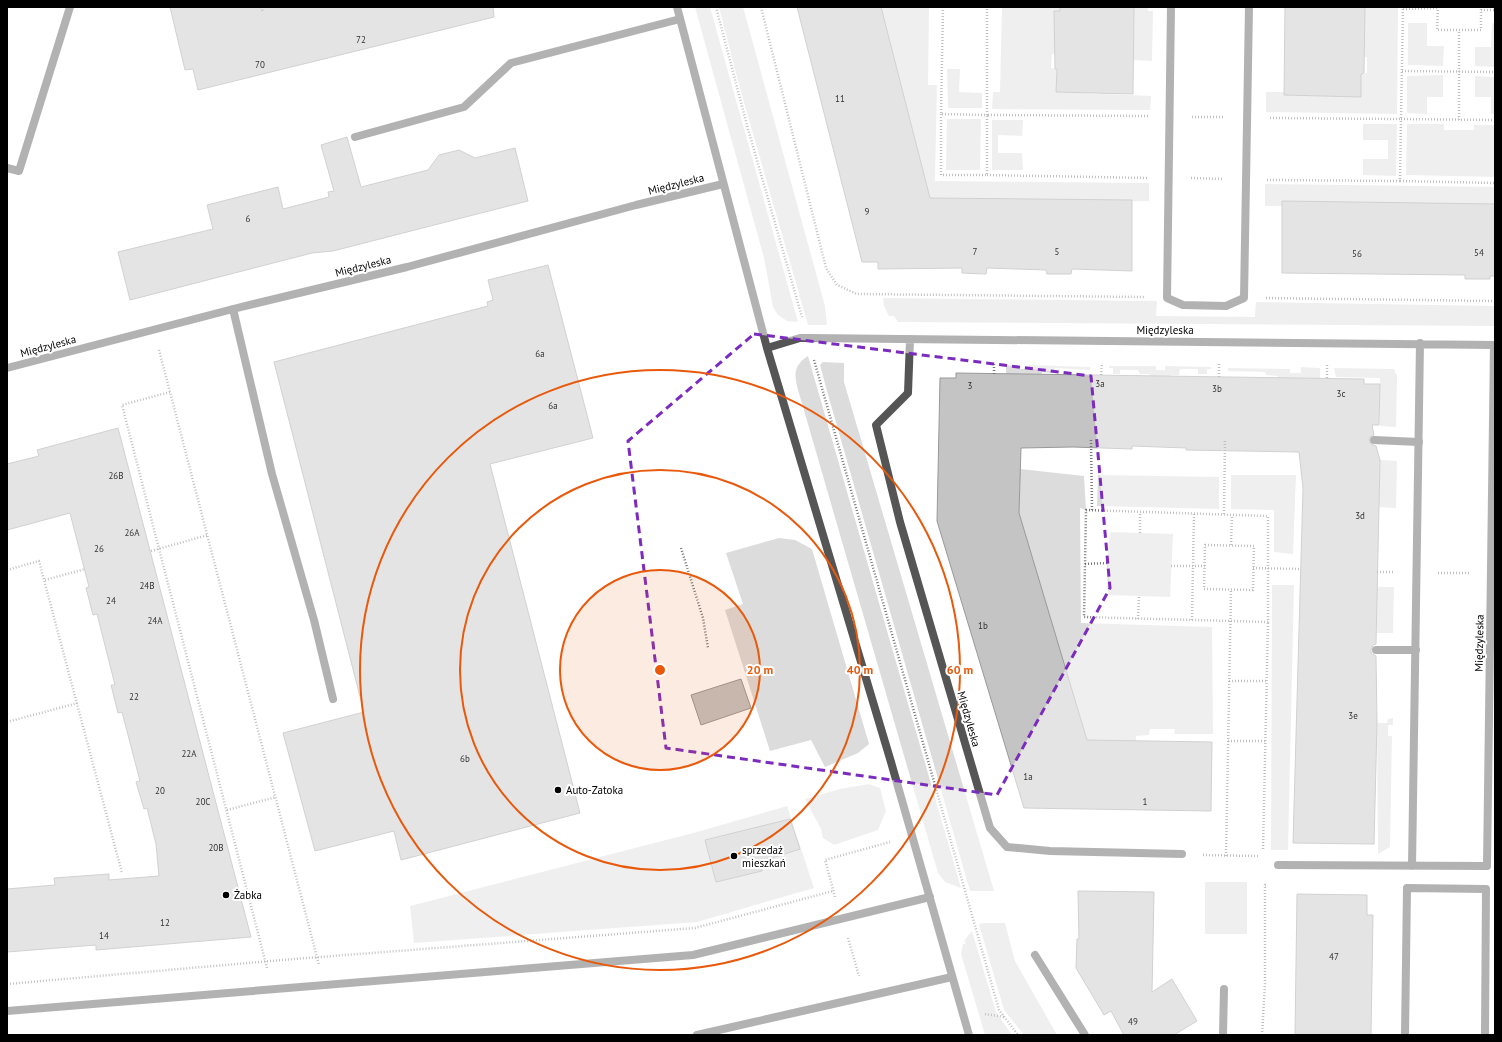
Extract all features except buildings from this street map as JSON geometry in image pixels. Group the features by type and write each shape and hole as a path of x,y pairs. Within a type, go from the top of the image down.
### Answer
{"street":[{"path":"7,168 18,171 70,7"},
{"path":"676,7 767,348 930,897 969,1035"},
{"path":"1171,7 1167,298 1183,305 1226,306 1244,298 1249,7"},
{"path":"355,137 464,107 511,63 680,19"},
{"name":"Międzyleska","path":"7,368 234,309 407,267 636,205 723,184"},
{"path":"234,309 272,474 312,613 333,699"},
{"name":"Międzyleska","path":"767,348 800,338 1420,343 1494,345 1487,866 1278,865"},
{"name":"Międzyleska","path":"910,339 908,393 876,425 900,522 990,828 1007,847 1050,851 1182,854"},
{"path":"1412,866 1420,343"},
{"path":"1374,440 1419,442"},
{"path":"1376,650 1416,650"},
{"path":"1405,1035 1407,888 1486,889 1485,1035"},
{"path":"7,1011 693,955 930,897"},
{"path":"1035,955 1084,1035"},
{"path":"697,1035 952,977"},
{"path":"1223,1035 1224,989"}],"path":[{"path":"261,7 263,12"},
{"path":"716,7 748,129 999,1010 1018,1035"},
{"path":"761,7 826,268 837,285 857,294 1167,298"},
{"path":"943,7 941,175 1154,178"},
{"path":"987,7 987,175"},
{"path":"1400,181 1403,8 1438,8 1437,30 1481,30 1481,9 1495,10"},
{"path":"1459,30 1459,120"},
{"path":"1402,71 1495,72"},
{"path":"942,114 1154,116"},
{"path":"1191,117 1231,118"},
{"path":"1268,118 1495,120"},
{"path":"1189,178 1225,179"},
{"path":"1266,180 1495,183"},
{"path":"1244,298 1495,301"},
{"path":"153,330 208,535 324,985"},
{"path":"994,374 995,356"},
{"path":"1102,357 1102,375"},
{"path":"1219,359 1219,376"},
{"path":"1327,360 1327,378"},
{"path":"170,392 122,405 266,961 272,990"},
{"path":"1091,440 1092,510"},
{"path":"1224,514 1225,441"},
{"path":"1263,850 1268,622 1268,516 1086,510 1084,617 1268,622"},
{"path":"1140,512 1140,533"},
{"path":"1192,620 1194,514"},
{"path":"1231,545 1232,514"},
{"path":"151,551 208,535"},
{"path":"1204,545 1231,545 1254,546 1253,590 1204,589 1204,545"},
{"path":"681,548 703,618 708,648"},
{"path":"7,570 39,561 122,873"},
{"path":"1085,564 1108,564"},
{"path":"1171,566 1205,566"},
{"path":"1253,568 1300,569"},
{"path":"45,580 85,569"},
{"path":"1377,572 1399,572"},
{"path":"1436,573 1471,574"},
{"path":"1226,856 1231,590"},
{"path":"1138,619 1139,596"},
{"path":"1229,681 1266,681"},
{"path":"7,722 78,703"},
{"path":"1228,741 1265,741"},
{"path":"227,810 276,797"},
{"path":"825,860 912,836"},
{"path":"1182,854 1263,857"},
{"path":"1262,1035 1265,984 1265,885 1273,886"},
{"path":"7,984 266,961 695,928 833,892"}],"highlighted area":[{"path":"754,334 1091,376 1110,588 997,795 666,748 628,441"}],"shaded area":[{"path":"695,7 710,7 798,322 787,321 778,315 773,307 764,258"},
{"path":"719,7 743,7 825,306 827,325 808,325 739,85"},
{"path":"881,7 929,7 928,85 937,85 935,181 1149,183 1149,201 932,205"},
{"path":"1002,7 1060,7 1060,11 1054,11 1055,54 1052,54 1051,68 1057,69 1056,92 1151,96 1150,110 992,109 993,92 1000,92"},
{"path":"1134,7 1148,7 1148,11 1153,11 1152,61 1134,60"},
{"path":"1365,7 1398,7 1397,114 1266,112 1266,92 1284,92 1284,95 1361,97 1361,74 1367,73 1367,57 1365,57"},
{"path":"1408,23 1427,23 1427,46 1444,46 1443,66 1408,65"},
{"path":"1492,23 1495,24 1495,67 1475,66 1475,47 1491,47"},
{"path":"947,69 960,69 959,92 982,93 982,108 948,108"},
{"path":"1443,75 1443,97 1427,97 1427,114 1407,113 1407,76"},
{"path":"1475,76 1495,77 1495,114 1491,114 1491,97 1475,97"},
{"path":"947,119 981,119 980,170 946,170"},
{"path":"992,120 1023,120 1022,136 998,135 998,153 1022,153 1023,170 992,170"},
{"path":"1363,124 1397,124 1396,176 1363,175 1363,159 1388,159 1388,140 1363,140"},
{"path":"1407,124 1444,124 1444,130 1474,130 1474,125 1495,125 1495,177 1406,175"},
{"path":"1265,184 1495,187 1495,204 1265,206"},
{"path":"883,298 1157,301 1156,316 1255,317 1256,302 1495,306 1495,326 898,322 894,316 889,316 884,306"},
{"path":"808,356 961,888 945,882 938,873 801,400 796,381 796,370 798,365"},
{"path":"823,362 844,363 844,382 994,891 970,891 827,391 820,365"},
{"path":"1002,365 1019,365 1019,369 1029,369 1029,365 1090,367 1090,370 1055,368 1052,373 1042,372 1041,380 1006,379 1006,367"},
{"path":"1109,366 1156,366 1156,370 1165,370 1165,366 1211,367 1211,369 1207,369 1207,374 1198,374 1198,369 1180,369 1179,375 1171,375 1171,379 1149,378 1149,374 1140,374 1138,370 1120,370 1120,374 1113,374 1113,368 1109,368"},
{"path":"1301,367 1320,368 1320,378 1317,378 1317,385 1278,384 1278,376 1266,375 1265,372 1228,371 1228,368 1290,369 1290,373 1301,373"},
{"path":"1334,368 1394,369 1397,376 1396,427 1380,426 1380,378 1336,377"},
{"path":"1380,460 1397,461 1396,508 1379,507"},
{"path":"1020,469 1084,476 1086,510 1080,508 1081,623 1212,627 1213,734 1174,734 1175,729 1150,729 1149,735 1136,736 1136,741 1087,740 1019,513"},
{"path":"1098,475 1219,477 1219,509 1097,506"},
{"path":"1231,475 1296,475 1293,554 1274,552 1274,510 1231,509"},
{"path":"1110,532 1173,534 1170,597 1108,595 1107,563"},
{"path":"779,538 795,540 812,549 869,744 858,753 825,767 811,740 770,751 725,610 743,604 726,553"},
{"path":"1272,585 1294,585 1288,850 1271,850"},
{"path":"1377,587 1394,587 1393,633 1377,633"},
{"path":"1393,718 1393,725 1388,725 1388,736 1392,736 1390,847 1378,854 1377,723 1387,723 1388,719"},
{"path":"869,784 880,788 886,811 878,830 834,845 823,838 821,829 805,799 840,789"},
{"path":"787,806 814,888 697,922 414,943 410,906 697,832"},
{"path":"1205,882 1247,882 1247,934 1205,934"},
{"path":"1005,923 1015,961 1057,1035 1024,1035 1004,1010 979,924"},
{"path":"972,931 996,1012 1012,1035 985,1035 961,954 963,944 966,942 964,941"}],"place":[{"name":"Auto-Zatoka","path":"558,790"},
{"name":"sprzedaż mieszkań","path":"734,856"},
{"name":"Żabka","path":"226,895"}]}
